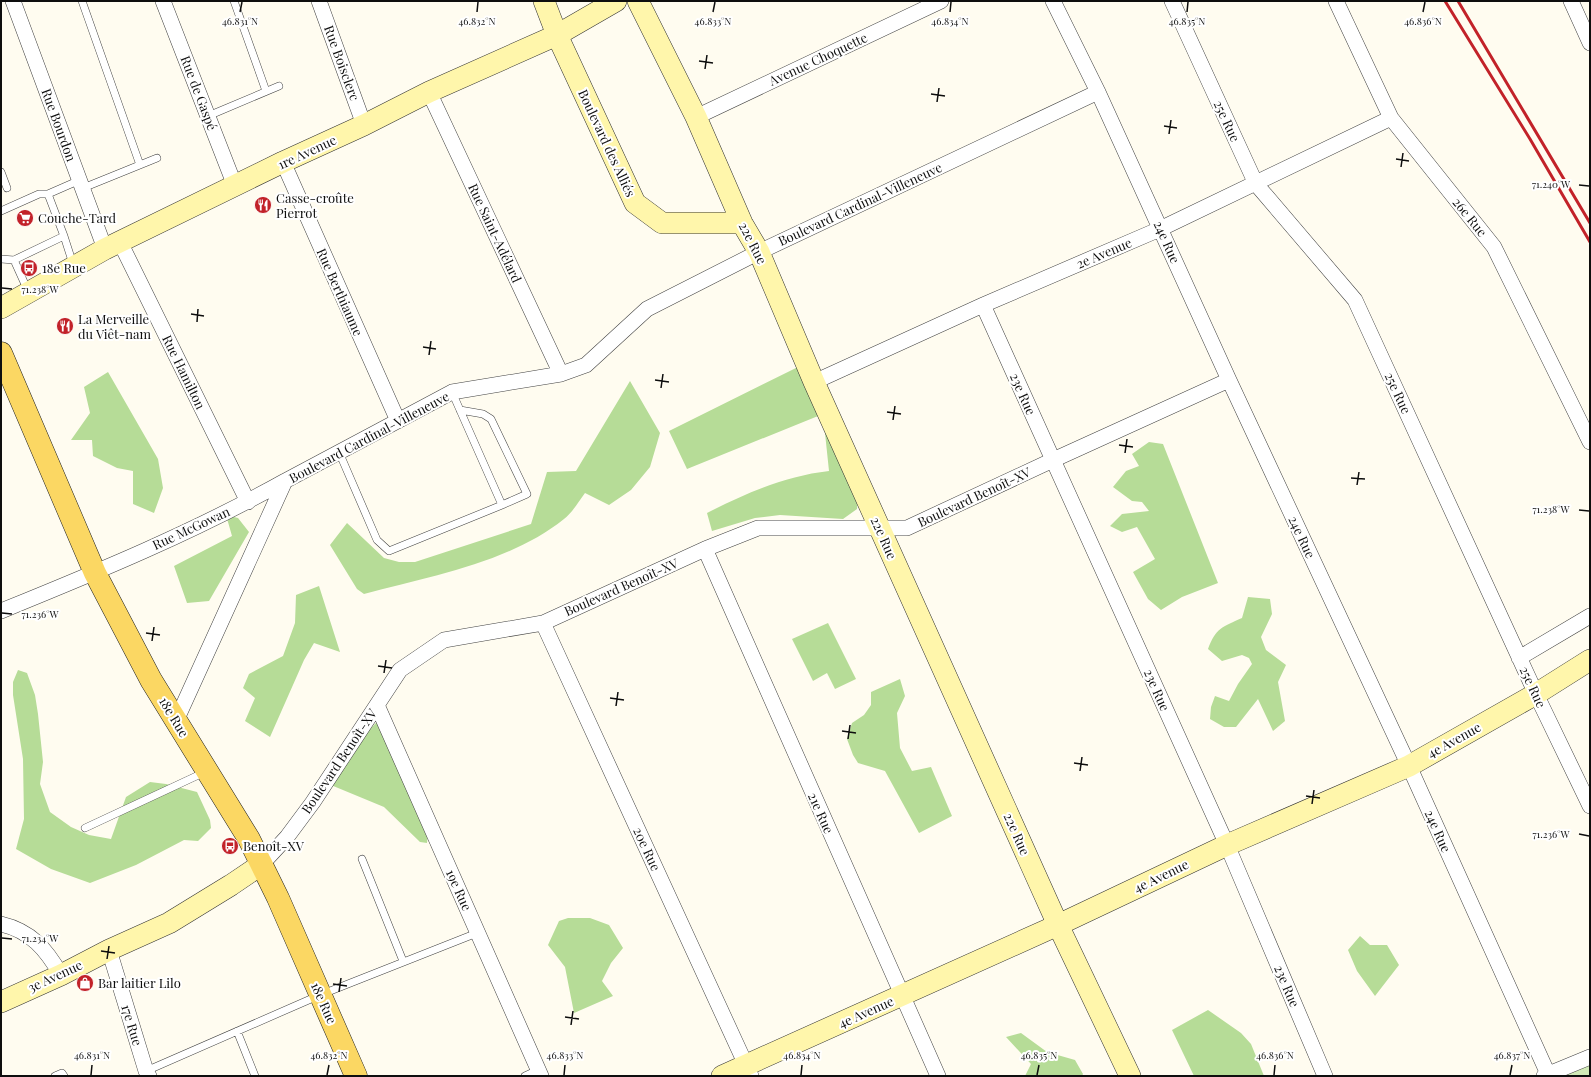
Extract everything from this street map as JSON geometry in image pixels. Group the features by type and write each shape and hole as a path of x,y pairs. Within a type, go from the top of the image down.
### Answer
{"main road":[{"name":"18e Rue","path":"1,354 95,573 151,680 249,839 262,864 356,1076"}],"street":[{"name":"Rue Bourdon","path":"13,1 81,184 112,245"},
{"name":"Rue de Gaspé","path":"163,1 235,186"},
{"name":"Rue Boisclerc","path":"319,1 364,125"},
{"name":"Boulevard des Alliés","path":"544,1 557,35 635,203 662,223 742,223"},
{"name":"1re Avenue","path":"1,308 112,245 283,162 364,125 429,92 557,35 616,1"},
{"name":"22e Rue","path":"638,1 696,117 742,223 759,252 814,382 1058,925 1130,1076"},
{"name":"Avenue Choquette","path":"696,117 941,1"},
{"name":"24e Rue","path":"1053,1 1098,92 1229,380 1409,766 1546,1075"},
{"name":"25e Rue","path":"1172,1 1256,184 1355,300 1519,658 1590,806"},
{"name":"26e Rue","path":"1336,1 1391,118 1494,247 1590,442"},
{"path":"1571,1 1590,44"},
{"name":"Rue Saint-Adélard","path":"429,92 561,374"},
{"name":"Boulevard Cardinal-Villeneuve","path":"176,721 285,481 452,392 561,374 586,365 647,309 759,252 1098,92"},
{"name":"2e Avenue","path":"814,382 983,305 1160,229 1391,118"},
{"name":"Rue Berthiaume","path":"283,162 398,421"},
{"name":"Rue Hamilton","path":"112,245 248,502"},
{"name":"23e Rue","path":"983,305 1226,845 1325,1076"},
{"name":"Boulevard Benoît-XV","path":"109,950 169,923 262,864 286,837 313,802 400,670 444,640 543,623 705,549 758,528 907,528 1229,380"},
{"name":"Rue McGowan","path":"95,573 248,502 285,481"},
{"name":"21e Rue","path":"705,549 938,1076"},
{"path":"1,611 95,573"},
{"path":"1519,658 1590,616"},
{"name":"20e Rue","path":"543,623 748,1071"},
{"name":"4e Avenue","path":"722,1076 748,1071 902,996 1058,925 1226,845 1409,766 1536,694 1590,660"},
{"name":"19e Rue","path":"377,705 477,933 534,1074"},
{"path":"1,924 22,931 37,942 52,959 61,975"},
{"name":"3e Avenue","path":"1,1002 61,975 109,950"},
{"name":"17e Rue","path":"109,950 148,1073"},
{"path":"1546,1075 1590,1057"}],"lane":[{"path":"82,1 140,165"},
{"path":"234,1 266,91"},
{"path":"208,116 279,86"},
{"path":"1,210 39,194 48,194 81,184 157,158"},
{"path":"1,172 7,188"},
{"path":"48,194 74,266"},
{"path":"1,259 14,260 64,236"},
{"path":"14,260 29,292"},
{"path":"452,392 502,504"},
{"path":"340,452 377,540 389,551 527,494 491,419 483,414 460,410"},
{"path":"85,828 207,771"},
{"path":"362,859 402,961"},
{"path":"148,1073 320,995 402,961 477,933"},
{"path":"237,1032 255,1076"},
{"path":"55,1076 62,1073 64,1076"}],"green space":[{"path":"800,366 823,414 687,469 669,431"},
{"path":"108,372 158,459 163,488 154,513 133,504 133,471 117,468 93,456 92,440 71,440 90,413 84,387"},
{"path":"630,381 660,433 650,467 631,490 609,505 585,493 573,510 564,519 519,547 494,557 442,574 364,594 357,589 330,545 347,523 384,558 399,562 415,562 531,524 547,472 576,471"},
{"path":"825,433 836,433 858,493 857,509 843,519 780,515 755,518 712,531 707,513 766,486 813,473 829,471"},
{"path":"1149,442 1163,444 1218,583 1182,597 1161,610 1148,599 1133,572 1155,559 1137,527 1122,532 1110,526 1122,514 1149,511 1142,502 1132,501 1113,487 1126,471 1139,466 1132,454"},
{"path":"226,515 238,518 249,532 209,601 187,603 174,566 232,536"},
{"path":"319,586 340,652 314,643 304,660 270,737 245,721 255,698 243,688 249,674 283,656 295,623 296,595"},
{"path":"1248,597 1270,599 1272,614 1261,637 1266,650 1286,665 1278,682 1285,721 1273,731 1258,699 1236,727 1224,727 1210,719 1211,707 1215,696 1229,701 1238,684 1252,664 1249,658 1242,655 1222,661 1208,649 1220,629 1242,618"},
{"path":"828,623 856,679 835,689 827,673 813,681 792,639"},
{"path":"18,670 27,673 35,695 43,762 40,784 50,812 71,827 89,835 111,839 126,797 150,782 166,784 197,792 210,820 211,828 198,841 184,840 136,865 90,883 51,869 16,849 24,819 23,759 13,695 13,682"},
{"path":"900,679 905,696 897,713 900,748 912,771 931,767 952,816 919,833 885,771 858,763 853,755 847,739 852,723 864,715 871,705 871,692"},
{"path":"377,722 428,832 427,843 420,842 384,807 326,783 358,741"},
{"path":"568,918 590,918 609,925 623,948 611,963 602,981 613,996 574,1013 565,967 548,945 559,921"},
{"path":"1360,936 1370,945 1387,945 1399,965 1375,996 1357,971 1348,950"},
{"path":"1208,1010 1241,1033 1251,1044 1264,1076 1194,1076 1172,1030"},
{"path":"1021,1033 1047,1052 1075,1060 1083,1074 1082,1076 1025,1076 1031,1064 1006,1037"},
{"path":"1590,1063 1590,1076 1559,1076"}],"railway":[{"path":"1445,1 1530,139 1590,242"},
{"path":"1458,1 1590,223"}],"place":[{"name":"Casse-croûte Pierrot","path":"263,205"},
{"name":"Couche-Tard","path":"25,218"},
{"name":"18e Rue","path":"29,268"},
{"name":"La Merveille du Viêt-nam","path":"65,326"},
{"name":"Benoît-XV","path":"230,846"},
{"name":"Bar laitier Lilo","path":"85,983"}]}
